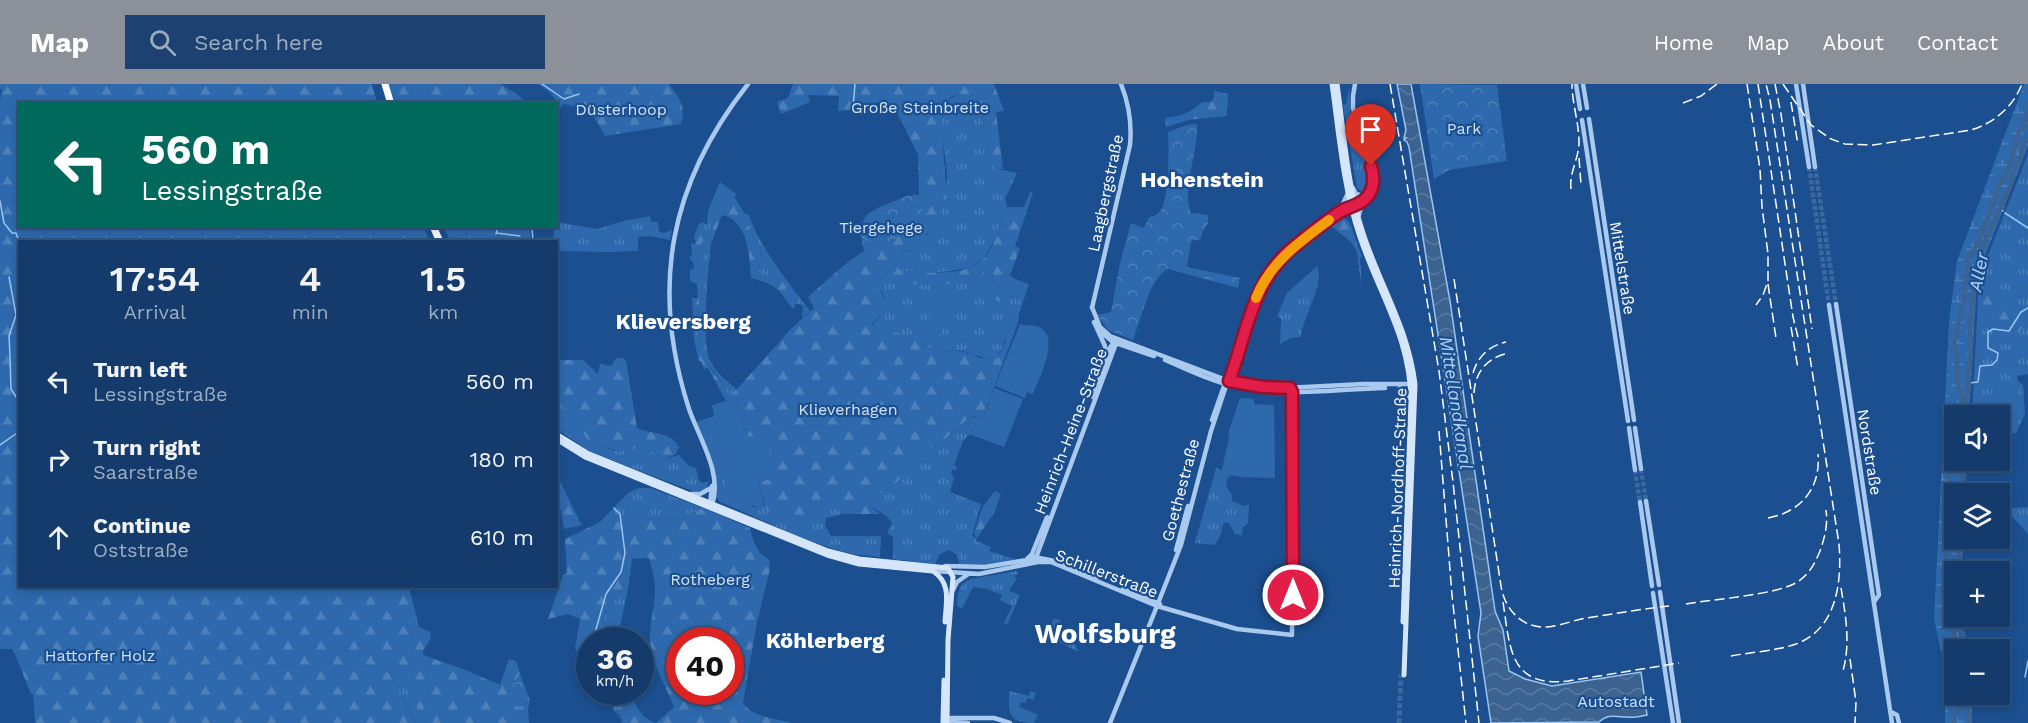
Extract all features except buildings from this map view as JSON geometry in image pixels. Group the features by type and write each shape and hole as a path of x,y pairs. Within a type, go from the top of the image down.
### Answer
{"highway":[{"path":"380,84 385,102"},
{"path":"385,84 390,102"}],"main road":[{"name":"Heinrich-Nordhoff-Straße","path":"1334,84 1356,218 1366,254 1399,332 1413,386 1411,400 1402,675 1413,386 1406,337 1356,218"},
{"path":"558,435 587,453 682,491 836,558 859,564 933,571 942,578 946,585 945,721"},
{"path":"558,440 585,457 735,512 828,551 847,557 945,567 950,572 952,593 948,632 945,721"}],"street":[{"path":"735,512 718,502 715,497 712,470 684,391 674,343 670,306 673,241 678,216 695,169 718,126 748,84"},
{"name":"Laagbergstraße","path":"1098,332 1092,316 1092,307 1130,145 1131,120 1121,84"},
{"path":"1355,84 1353,96 1355,116 1374,173 1373,185 1364,198 1356,218 1348,214 1338,214 1351,189 1364,198"},
{"path":"1576,84 1580,109"},
{"path":"1583,84 1587,108"},
{"path":"1796,84 1812,165 1803,84"},
{"name":"Mittelstraße","path":"1582,120 1631,421 1589,119"},
{"path":"1341,208 1364,198"},
{"name":"Goethestraße","path":"1110,723 1181,545 1212,431 1254,302 1268,276 1291,249 1353,204"},
{"name":"Nordstraße","path":"1836,304 1840,358"},
{"name":"Nordstraße","path":"1829,305 1842,366 1880,595 1874,602 1892,723"},
{"path":"1092,307 1100,327 1115,341"},
{"path":"1095,324 1115,341 1227,382 1290,391 1364,384 1413,386"},
{"name":"Heinrich-Heine-Straße","path":"1098,332 1105,346 1106,359"},
{"name":"Heinrich-Heine-Straße","path":"1035,555 1106,359 1115,341"},
{"name":"Heinrich-Heine-Straße","path":"1035,555 1115,341"},
{"path":"1399,386 1407,380 1409,374"},
{"path":"1399,386 1411,400"},
{"name":"Schillerstraße","path":"1044,562 1056,564 1159,605 1230,628 1292,635 1290,391"},
{"path":"1632,428 1638,470"},
{"path":"682,491 700,494 713,487"},
{"path":"711,504 713,487"},
{"path":"1652,586 1643,501 1659,585"},
{"name":"Schillerstraße","path":"1035,555 1040,553 1050,559"},
{"path":"1035,555 1044,562"},
{"path":"945,567 985,567 1035,555"},
{"path":"1025,566 1035,555"},
{"name":"Schillerstraße","path":"1035,555 1050,559 1159,605"},
{"path":"933,571 991,573 1044,562"},
{"path":"950,572 965,567"},
{"path":"946,585 950,572"},
{"path":"952,593 957,582 969,574"},
{"path":"1660,592 1679,723"},
{"path":"1653,593 1673,723"},
{"name":"Nordstraße","path":"1891,712 1898,715 1899,723"},
{"path":"945,721 994,718 1010,723"},
{"path":"945,721 968,723"}],"green space":[{"name":"Hattorfer Holz","path":"0,84 372,84 377,102 18,102 18,228 424,228 430,240 18,240 18,588 409,588 419,627 430,632 431,638 423,655 500,685 509,659 516,661 520,674 513,685 524,705 530,700 529,723 427,723 400,677 402,675 397,664 387,668 416,723 35,723 33,693 31,694 15,654 12,649 0,649 0,101 2,89 0,89"},
{"name":"Düsterhoop","path":"389,84 500,84 526,102 395,102"},
{"name":"Düsterhoop","path":"538,84 669,84 681,103 683,112 681,124 605,136 595,119 580,106 563,104 558,110 558,102"},
{"name":"Klieverhagen","path":"793,84 994,84 1004,111 996,112 1003,169 998,169 989,154 977,96 961,94 950,98 944,108 942,119 946,200 941,204 938,222 925,237 919,237 915,243 915,250 905,250 894,264 901,271 933,273 956,271 976,265 983,259 998,234 1007,207 1024,207 1030,192 1033,193 1015,246 1020,248 1011,273 1004,277 1000,302 995,299 992,270 965,280 935,285 913,284 884,275 877,285 886,302 886,307 872,327 901,334 934,350 944,352 954,350 973,354 979,358 997,359 1006,340 1005,331 1018,323 982,419 972,415 938,445 924,452 897,482 871,501 869,505 880,514 843,514 834,506 823,502 806,520 797,523 766,509 758,482 776,477 746,436 736,399 726,401 708,368 704,369 699,361 694,340 692,298 698,298 697,284 690,281 690,270 694,269 693,262 689,259 692,254 691,244 696,243 694,237 698,226 705,229 707,234 701,245 702,253 697,258 696,276 702,279 698,316 699,344 702,355 729,395 814,308 808,297 844,265 864,251 859,227 867,215 907,196 919,195 918,155 894,108 872,103 851,110 838,111 839,96 808,95 810,102 781,114 777,102 788,98"},
{"path":"1350,84 1353,123 1370,172 1369,187 1362,192 1357,188 1343,105 1346,104"},
{"name":"Park","path":"1420,84 1497,85 1507,161 1449,170 1434,179"},
{"path":"2024,84 2028,84 2028,146 1977,280 1970,405 1945,405 1949,321 1957,261"},
{"path":"1214,91 1228,94 1227,116 1188,120 1166,127 1165,118 1185,113 1202,102 1211,102 1214,98"},
{"path":"968,93 977,95 980,100 988,149 994,165 998,169 1017,173 1005,199 1007,207 996,238 983,259 970,268 930,273 900,271 894,264 906,250 911,251 915,247 914,243 919,237 927,235 946,188 947,176 942,131 945,105 954,97"},
{"path":"1197,124 1188,203 1191,213 1208,215 1208,224 1200,240 1193,240 1191,243 1187,267 1240,278 1238,288 1168,269 1151,290 1133,340 1108,330 1097,315 1111,312 1120,263 1131,223 1144,228 1149,217 1159,213 1164,203 1167,183 1168,132"},
{"path":"2028,154 2028,374 2017,376 2018,381 2023,385 2025,414 2016,433 2010,434 2010,405 1973,405 1979,278"},
{"path":"720,182 736,194 735,198 745,214 748,214 768,253 810,311 802,318 803,305 796,304 796,300 759,272 761,247 741,217 737,206 721,211 709,241 711,244 706,336 711,363 737,389 728,395 701,353 698,330 701,298 696,266 705,238 705,229 698,226 701,222 707,224 708,211"},
{"name":"Tiergehege","path":"920,195 927,201 925,206 898,236 878,248 865,249 859,227 867,215 907,196"},
{"path":"725,206 737,206 741,217 761,247 759,272 770,280 781,280 785,285 784,290 796,300 794,309 776,288 751,278 746,240 738,224 722,215 711,244 709,241 710,226 716,211 721,211"},
{"path":"650,216 651,222 658,222 659,231 663,233 672,230 670,240 649,236 638,237 638,251 607,252 558,251 558,240 553,240 554,228 558,228 558,222 597,229"},
{"path":"1344,218 1350,223 1362,257 1360,258 1362,291 1357,252 1351,242 1331,226"},
{"path":"444,228 493,228 499,240 450,240"},
{"path":"494,228 530,228 531,240 500,240"},
{"path":"1317,266 1319,274 1316,291 1301,337 1291,338 1280,344 1281,319 1277,316 1287,293"},
{"path":"992,270 995,299 1004,277 1009,274 1029,284 1018,323 1011,325 997,359 960,350 944,352 929,349 926,345 871,327 886,307 885,298 877,285 884,275 968,279"},
{"path":"1986,289 2028,317 2028,323 2017,333 1981,314 1982,293"},
{"path":"937,294 953,300 941,334 925,328"},
{"path":"1020,324 1039,327 1048,339 1046,358 1040,378 1033,394 1027,392 1025,398 995,386"},
{"path":"616,358 623,358 626,361 637,428 671,438 679,447 676,454 663,460 643,449 620,452 588,441 578,426 574,410 566,409 561,399 563,396 561,392 558,392 558,360 583,360 598,374 600,364 611,366"},
{"path":"994,388 1023,399 1004,447 966,433 972,416 982,419"},
{"path":"561,391 563,396 561,400 566,409 574,410 579,426 588,441 615,451 645,449 663,460 679,455 689,466 696,468 699,481 703,483 709,481 706,489 695,492 588,450 558,430 558,392"},
{"path":"736,398 746,436 766,437 776,477 758,482 764,505 752,505 740,499 731,489 722,476 699,421 714,416 712,405"},
{"path":"1240,398 1254,399 1254,404 1274,405 1275,478 1240,477 1221,473 1228,434"},
{"path":"972,415 966,433 970,434 963,441 954,465 957,467 956,470 952,469 951,473 954,478 950,492 981,504 972,536 977,538 976,541 991,547 989,551 1018,560 984,566 958,566 957,555 949,550 940,554 935,564 893,559 893,537 887,533 892,523 885,515 869,505 870,501 892,486 920,456 938,445"},
{"path":"1944,420 1944,471 1966,471 1966,483 1944,483 1944,549 1963,549 1962,561 1944,561 1944,627 1964,627 1966,639 1944,639 1944,665 1934,619"},
{"path":"699,421 726,483 753,507 764,505 783,519 798,522 823,502 834,506 843,514 826,518 825,525 831,536 881,536 880,557 840,551 825,546 720,502 716,496 715,472 696,422"},
{"path":"1216,468 1222,470 1221,473 1231,475 1227,479 1226,486 1232,495 1232,501 1244,506 1249,504 1248,523 1243,527 1242,535 1235,534 1229,523 1225,523 1215,545 1195,543"},
{"path":"558,477 582,525 564,529 558,502"},
{"path":"638,488 650,488 703,508 682,518 600,522 628,493"},
{"path":"995,491 1001,494 994,513 977,538 974,533 982,508"},
{"path":"2028,507 2028,534 2010,514 2010,508"},
{"name":"Rotheberg","path":"703,508 750,528 754,542 769,559 770,569 757,622 744,697 744,627 666,627 666,689 654,660 654,627 651,627 655,585 649,558 632,559 628,589 623,589 617,594 609,606 603,627 579,627 580,619 568,614 548,619 563,575 567,573 565,539 600,522 682,518"},
{"path":"1017,571 1018,574 1014,576 1017,578 1009,591 1020,595 1007,625 1004,623 1012,606 1000,600 1002,595 987,589 973,587 962,609 957,606 960,590 967,581"},
{"path":"623,589 628,589 620,627 603,627 606,612 617,594"},
{"path":"1054,618 1061,621 1055,630 1072,639 1079,652 1047,636"},
{"path":"397,664 403,676 401,677 427,723 416,723 387,668"},
{"path":"520,674 530,700 520,707 513,706 509,696"},
{"path":"1009,691 1029,696 1031,691 1036,693 1033,700 1028,698 1025,703 1021,702 1019,707 1038,715 1034,723 1019,721 1011,715"},
{"name":"Rotheberg","path":"744,704 758,714 792,723 656,723 674,707 673,705"},
{"name":"Rotheberg","path":"636,705 643,716 655,723 622,723 613,706"},
{"path":"1945,705 1972,705 1972,723 1945,723"}],"water":[{"name":"Mittellandkanal","path":"1397,84 1411,84 1450,301 1495,611 1503,630 1509,671 1525,679 1552,686 1641,672 1647,715 1609,716 1599,722 1491,723 1478,636 1481,613 1409,147 1404,140 1406,130"}],"waterway":[{"path":"542,84 564,99 579,94"},
{"path":"853,108 855,84"},
{"path":"1965,403 1959,388 1954,342 1964,300 1968,258 1977,244 1998,187 2011,161 2019,131 2025,125 2028,102"},
{"name":"Aller","path":"1965,405 1969,388 1970,323 1975,277 1984,243 2010,187 2013,174 2020,161 2023,145 2028,137"},
{"path":"0,201 4,223 12,233 16,233 18,240"},
{"name":"Aller","path":"1999,208 2003,211"},
{"path":"2005,213 2028,228"},
{"path":"496,234 498,228"},
{"path":"532,228 533,240"},
{"path":"497,233 520,236"},
{"path":"9,277 16,315 9,336 10,357"},
{"path":"1969,383 1978,382 1980,366 1992,365 1997,360 1998,353 1988,348 1988,332 1993,329 2009,331 2021,312 2028,308"},
{"path":"10,358 11,389 18,400"},
{"path":"0,445 18,432"},
{"path":"1948,471 1949,483"},
{"name":"Aller","path":"1964,471 1964,483"},
{"path":"597,627 606,594 621,572 625,553 620,514 614,508"},
{"path":"1944,548 1951,592 1944,602 1944,613 1952,624 1955,639"},
{"name":"Aller","path":"1959,549 1959,561"},
{"path":"1944,584 1942,588 1944,602"},
{"name":"Aller","path":"1960,627 1962,639"},
{"path":"2025,677 2028,661"},
{"path":"1954,723 1960,705"},
{"name":"Aller","path":"1968,705 1969,723"}],"tunnel":[{"path":"1809,167 1829,305"},
{"path":"1815,167 1836,304"},
{"path":"1641,469 1646,501"},
{"path":"1635,470 1640,502"},
{"path":"1399,723 1401,675"}],"railway":[{"path":"1390,84 1439,371 1479,723"},
{"path":"1571,189 1571,177 1579,142 1572,84"},
{"path":"1683,103 1701,96 1717,84"},
{"path":"1747,84 1760,169 1768,254 1768,281 1756,305"},
{"path":"1758,84 1793,317 1798,337"},
{"path":"1731,656 1772,650 1796,644 1810,637 1828,616 1834,603 1838,588 1840,559 1766,84"},
{"path":"1775,84 1812,329"},
{"path":"1783,84 1811,125 1831,139 1845,144 1873,145 1979,127 2002,113 2022,84"},
{"path":"1791,102 1798,145"},
{"path":"1579,158 1581,185"},
{"path":"1454,279 1501,586 1512,612 1526,623 1544,627 1586,618 1669,606"},
{"path":"1768,284 1776,338"},
{"path":"1791,327 1798,369"},
{"path":"1473,373 1485,353 1494,346 1506,342"},
{"path":"1474,393 1479,373 1492,359 1505,354"},
{"path":"1439,431 1452,595 1466,723"},
{"path":"1768,518 1790,510 1807,496 1816,478 1818,454"},
{"path":"1686,604 1777,590 1799,581 1812,568 1820,551 1826,530 1826,510"},
{"path":"1841,588 1847,642 1842,674"},
{"path":"1503,602 1511,649 1523,671 1534,678 1568,681 1679,663"},
{"path":"1850,659 1856,702 1855,723"}],"slow traffic":[{"path":"1256,298 1262,284 1280,260 1329,220"}],"district":[{"name":"Hohenstein","path":"1202,179"},
{"name":"Klieversberg","path":"683,321"},
{"name":"Wolfsburg","path":"1105,633"},
{"name":"Köhlerberg","path":"825,640"}],"route":[{"path":"1293,595 1292,392 1290,388 1263,387 1229,381 1262,284 1291,249 1332,218 1365,199 1374,181 1371,166"}],"park label":[{"name":"Große Steinbreite","path":"920,107"},
{"name":"Autostadt","path":"1616,701"}]}
